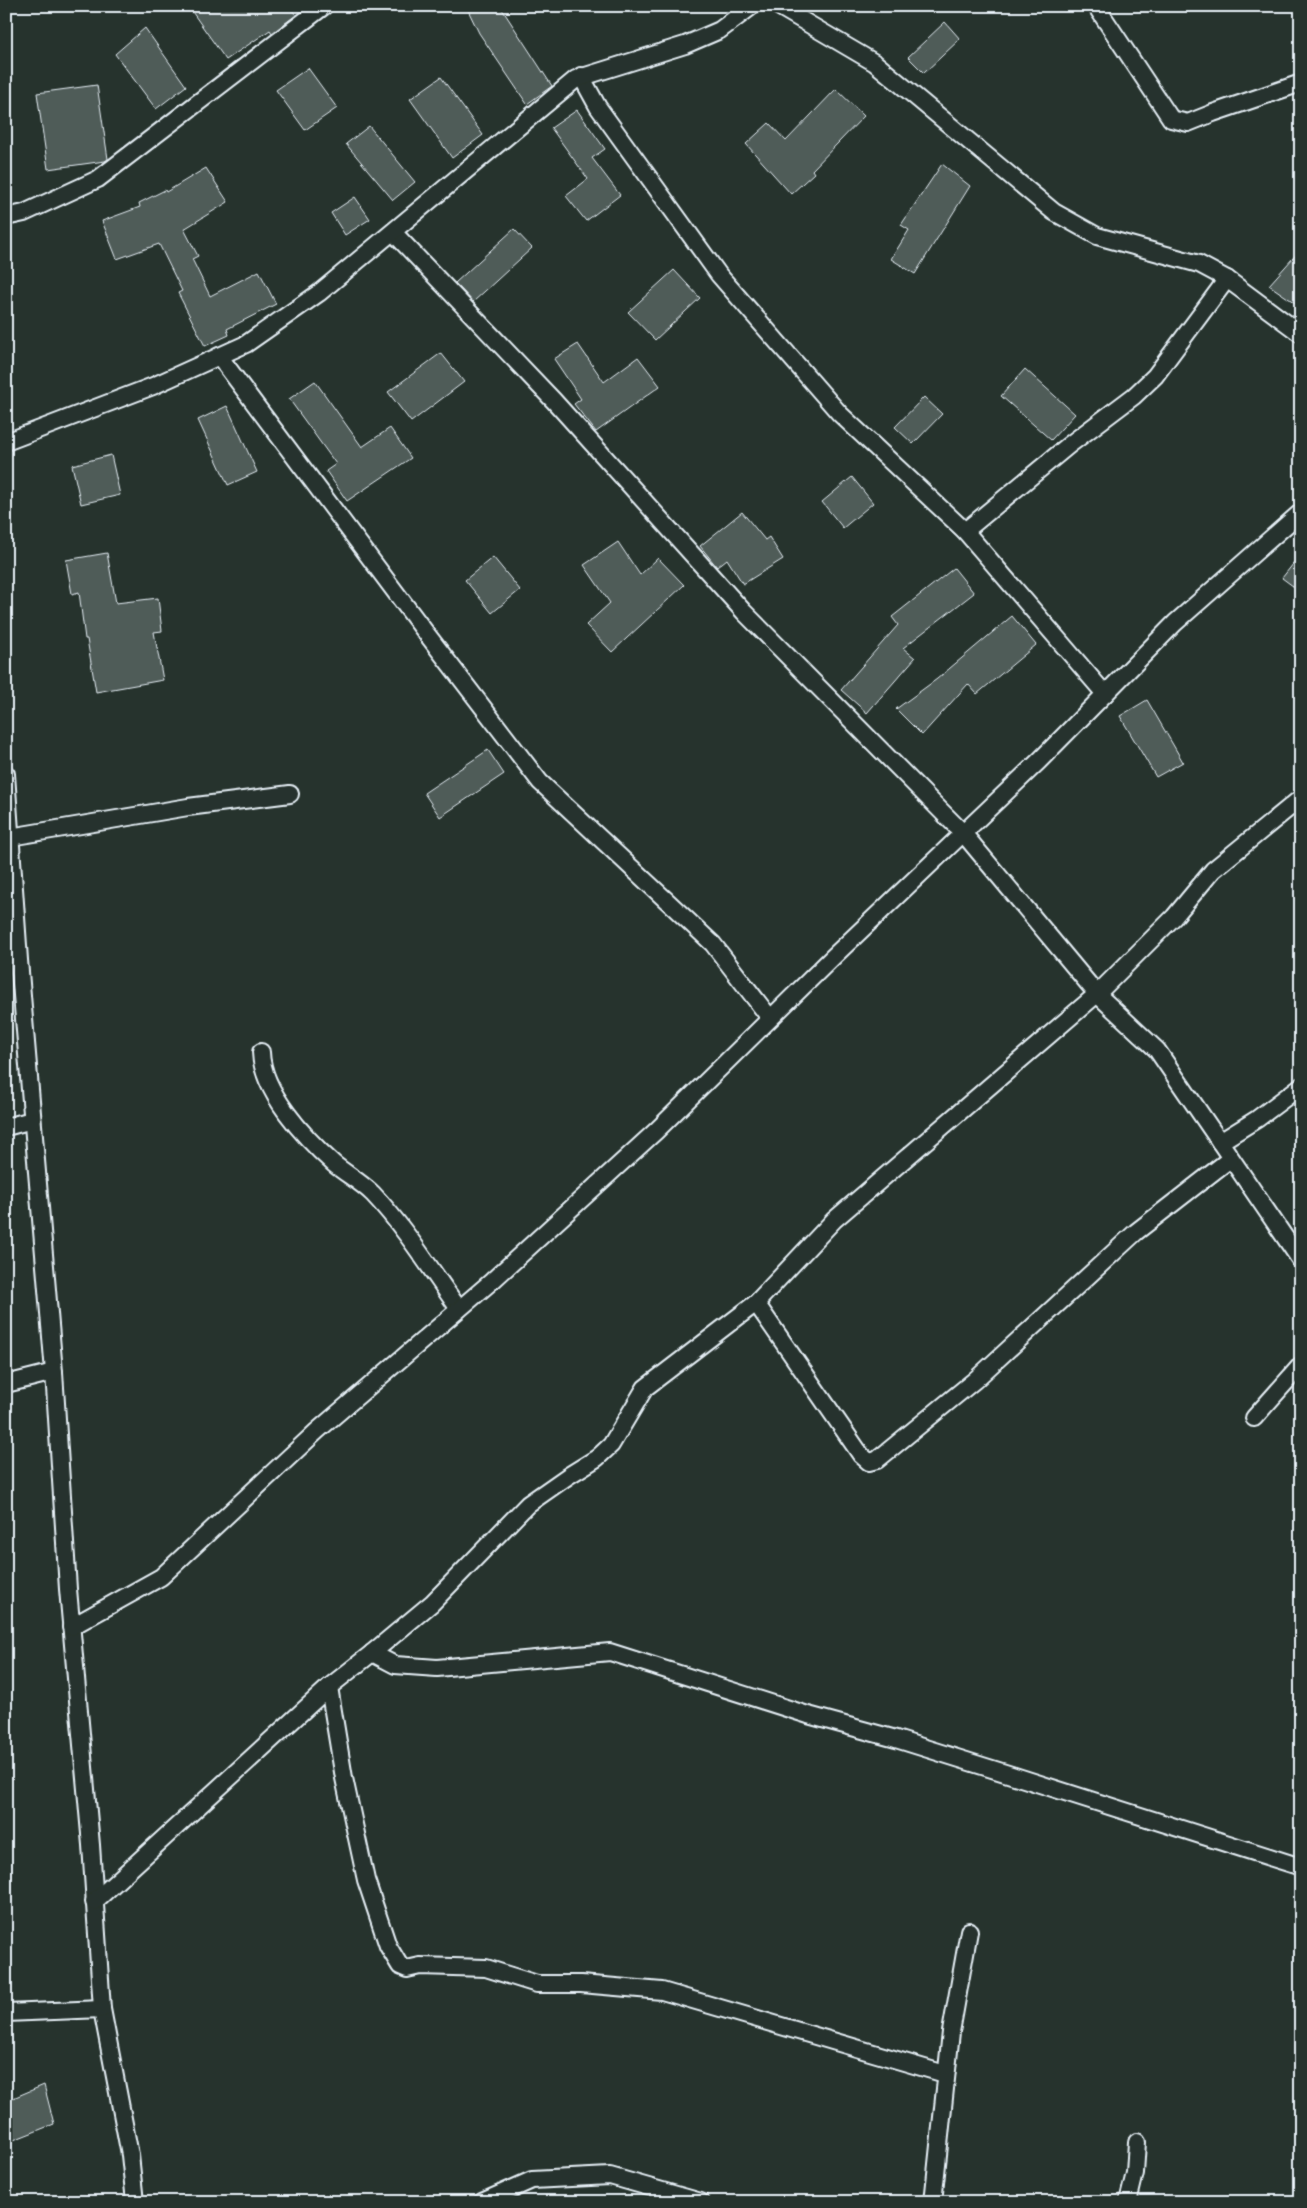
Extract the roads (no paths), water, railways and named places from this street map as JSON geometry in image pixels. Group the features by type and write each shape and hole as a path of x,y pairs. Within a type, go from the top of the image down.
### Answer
{"street":[{"path":"6,217 24,213 98,179 324,6"},
{"path":"6,442 153,386 246,344 311,298 582,76 685,45 720,30 752,6"},
{"path":"778,6 874,62 1054,212 1097,236 1199,264 1227,280 1301,334"},
{"path":"1096,6 1171,119 1188,124 1213,113 1301,83"},
{"path":"582,76 598,107 719,275 840,414 965,532 1105,694"},
{"path":"393,232 554,401 744,612 962,833 1097,994 1157,1050 1301,1261"},
{"path":"965,532 1069,445 1134,396 1155,376 1227,280"},
{"path":"219,356 540,782 713,944 770,1018"},
{"path":"71,1627 161,1577 317,1431 460,1309 656,1132 770,1018 1105,694 1175,622 1301,512"},
{"path":"6,774 32,1120 54,1372 71,1627 102,2009 130,2155 135,2202"},
{"path":"10,836 188,807 290,794"},
{"path":"94,1902 329,1687 372,1654 432,1603 528,1504 597,1458 610,1445 645,1388 756,1303 834,1220 1097,994 1174,917 1213,870 1301,798"},
{"path":"261,1052 265,1077 294,1123 334,1164 371,1193 412,1240 460,1309"},
{"path":"1220,1142 1257,1119 1301,1086"},
{"path":"6,1127 32,1120"},
{"path":"756,1303 861,1455 868,1462 876,1460 975,1380 1136,1232 1230,1159"},
{"path":"1254,1418 1301,1365"},
{"path":"6,1384 54,1372"},
{"path":"372,1654 395,1665 437,1668 610,1652 808,1715 896,1739 1022,1778 1301,1867"},
{"path":"329,1687 344,1778 366,1880 388,1946 400,1966 407,1968 420,1966 486,1968 537,1984 581,1984 662,1992 945,2074"},
{"path":"933,2202 950,2032 969,1931"},
{"path":"6,2013 102,2009"},
{"path":"1128,2202 1135,2173 1137,2142"},
{"path":"486,2201 532,2180 610,2176 701,2202"}]}
